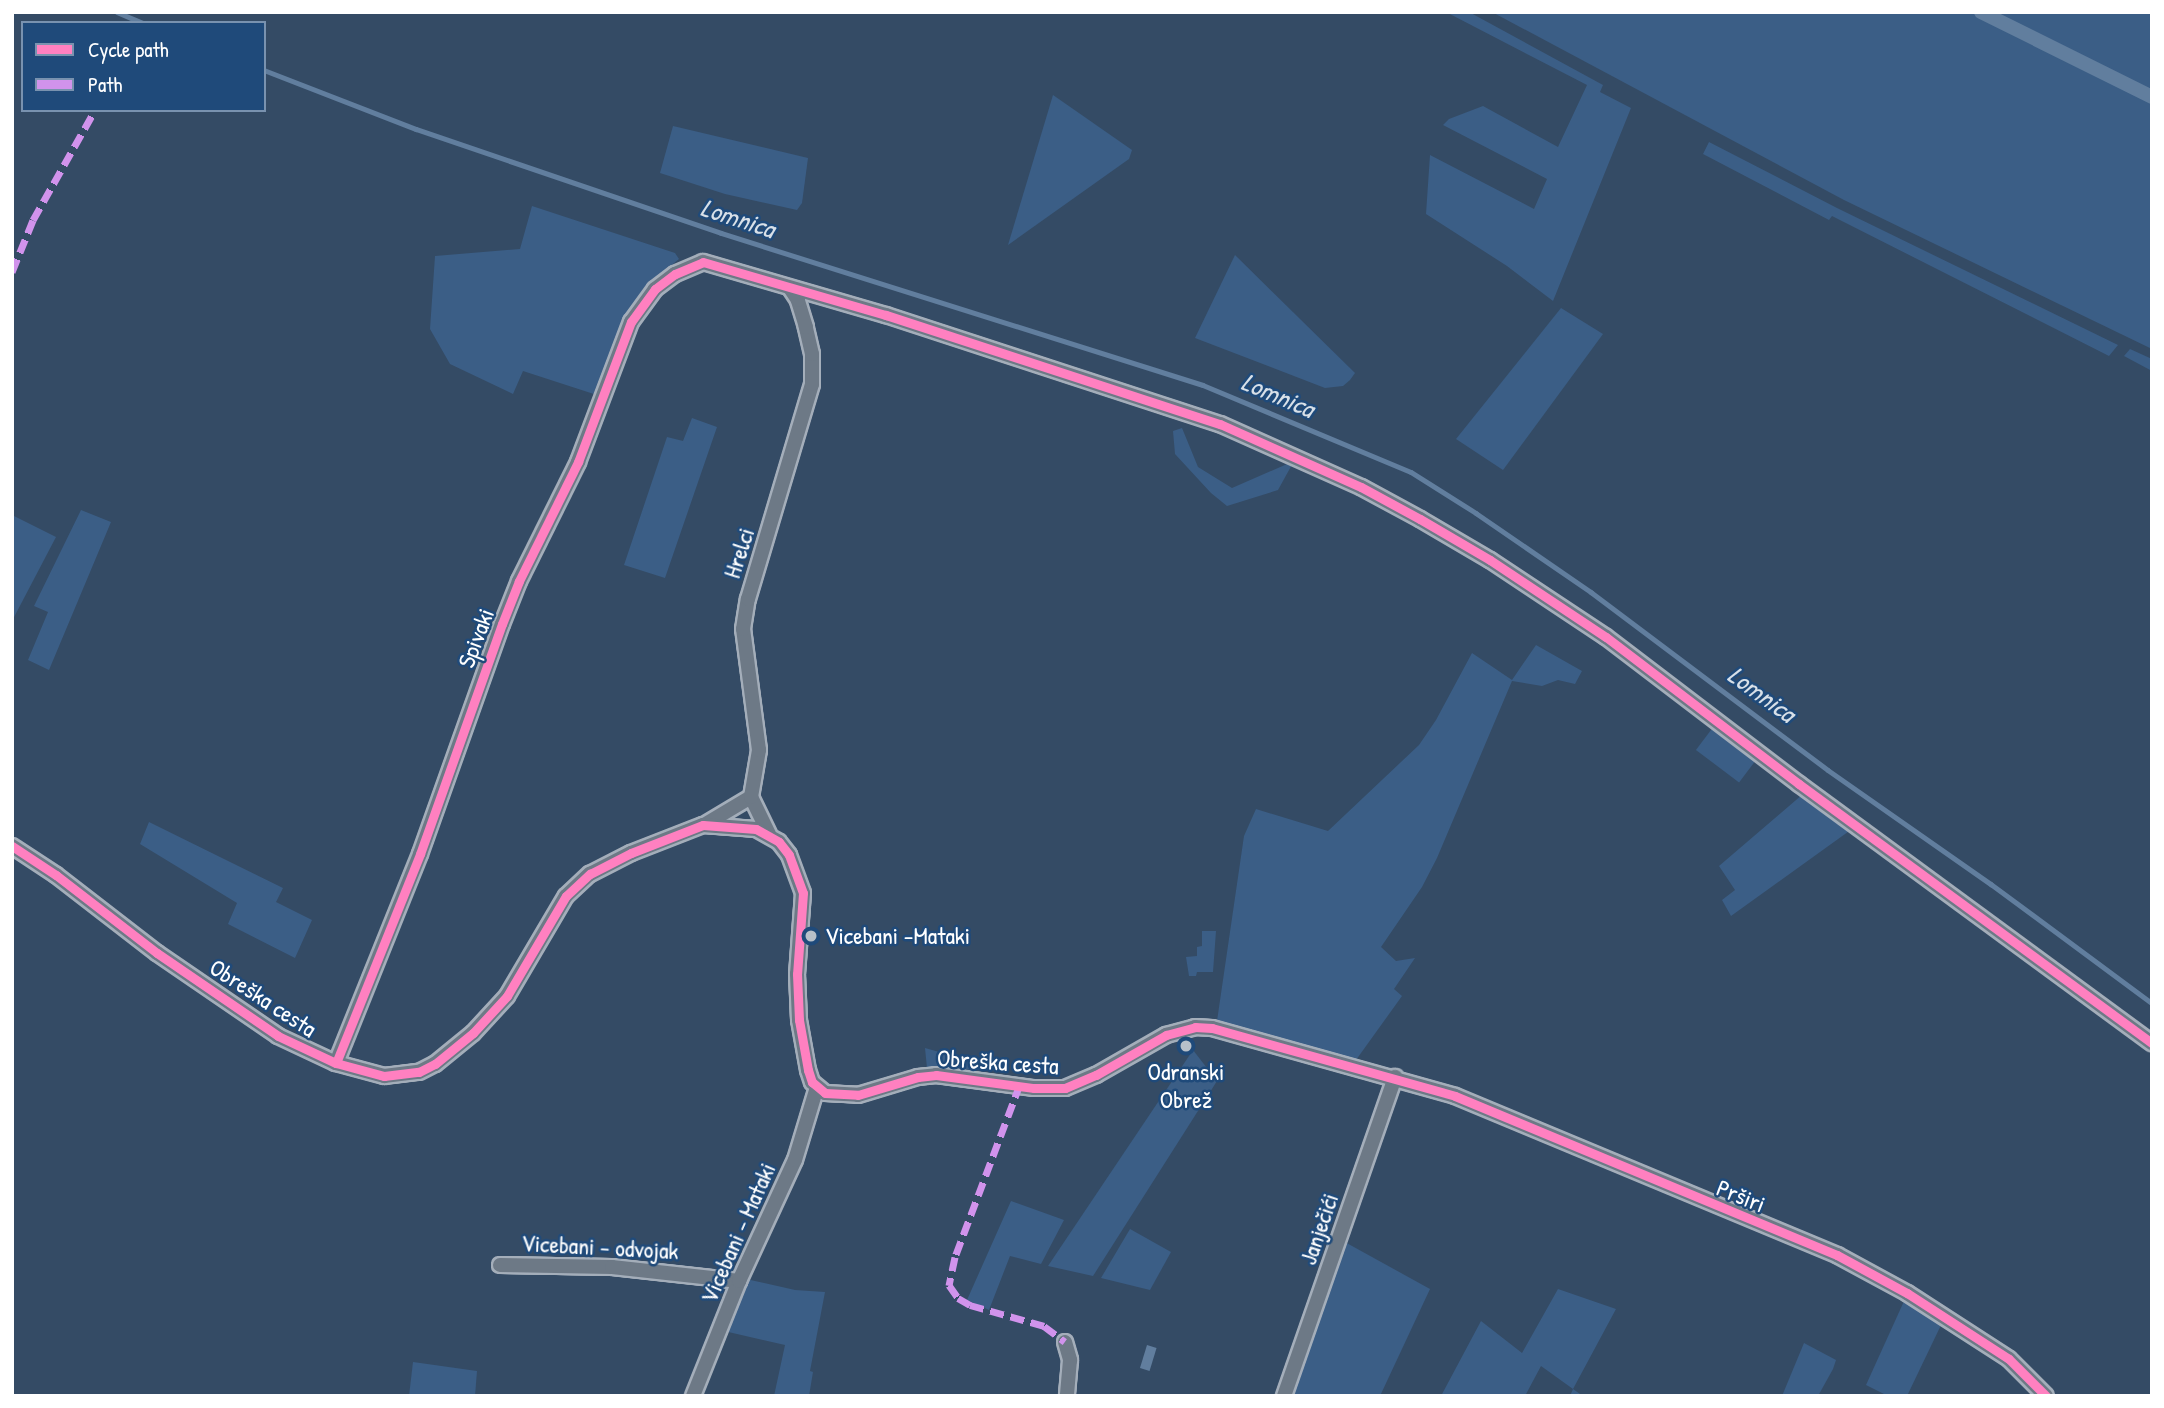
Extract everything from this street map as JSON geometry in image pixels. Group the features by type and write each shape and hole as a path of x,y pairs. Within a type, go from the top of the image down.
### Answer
{"street":[{"name":"Spivaki","path":"336,1063 420,855 519,580 578,462 631,322 655,289 676,274 702,262 790,288"},
{"name":"Hrelci","path":"751,797 759,750 744,648 744,613 794,451 813,371 806,327 798,300 790,288"},
{"path":"790,288 886,315 1220,424 1361,487 1420,519 1490,560 1606,637 1799,784 2152,1043"},
{"path":"703,825 751,797 769,834 789,855 803,893 797,974 799,1020 808,1070 817,1087"},
{"name":"Obreška cesta","path":"12,846 157,953 278,1036 336,1063 384,1076 419,1072 435,1064 473,1032 507,996 554,916 578,884 608,863 703,825 743,827 769,834"},
{"name":"Obreška cesta","path":"817,1087 832,1096 858,1095 918,1077 936,1076 1034,1088 1065,1088 1096,1075 1166,1035 1195,1027 1212,1028 1395,1077"},
{"name":"Janječići","path":"1284,1396 1395,1077"},
{"name":"Prširi","path":"1395,1077 1499,1113 1869,1270 2009,1359 2046,1396"},
{"name":"Vicebani - Mataki","path":"693,1396 739,1281 795,1160 817,1087"},
{"name":"Vicebani - odvojak","path":"500,1265 612,1267 739,1281"},
{"path":"1065,1342 1070,1360 1067,1396"}],"shaded area":[{"path":"1446,12 1469,12 1603,85 1600,92 1631,108 1553,301 1507,266 1426,214 1430,155 1534,209 1547,179 1443,125 1449,119 1483,106 1558,147 1587,85"},
{"path":"1492,12 2152,12 2152,349 1844,200"},
{"path":"1053,95 1132,150 1129,159 1008,245"},
{"path":"673,126 808,158 802,203 797,210 725,194 660,173"},
{"path":"1709,142 1837,208 2118,345 2109,356 1832,216 1829,220 1703,154"},
{"path":"532,206 675,253 679,259 643,289 629,311 600,396 523,371 513,394 450,364 430,329 435,256 520,249"},
{"path":"1235,255 1355,373 1350,380 1343,386 1325,388 1195,338"},
{"path":"1561,308 1603,334 1503,470 1456,439"},
{"path":"2130,349 2152,359 2152,371 2124,356"},
{"path":"692,418 717,427 665,578 624,565 667,437 683,441"},
{"path":"1182,428 1198,467 1232,488 1294,461 1278,490 1227,506 1211,493 1175,454 1173,431"},
{"path":"81,510 111,522 49,670 28,660 48,612 34,606"},
{"path":"12,515 56,537 12,621"},
{"path":"1536,645 1582,671 1575,684 1558,680 1542,686 1512,681 1437,858 1422,887 1381,947 1396,961 1415,958 1394,989 1402,996 1356,1060 1217,1021 1244,836 1256,809 1328,831 1419,745 1436,720 1472,653 1512,680"},
{"path":"1714,726 1757,758 1739,782 1696,750"},
{"path":"1803,794 1852,829 1731,916 1722,900 1735,890 1719,866"},
{"path":"149,822 283,888 276,902 312,920 295,958 228,924 237,903 140,844"},
{"path":"1202,931 1216,931 1213,972 1197,972 1196,976 1189,976 1186,957 1197,956 1197,947 1202,946"},
{"path":"925,1048 1007,1071 927,1068"},
{"path":"1193,1050 1217,1081 1093,1276 1048,1266"},
{"path":"1011,1201 1064,1220 1041,1264 1010,1256 989,1310 967,1300"},
{"path":"1130,1229 1171,1252 1150,1290 1101,1278"},
{"path":"1343,1241 1430,1289 1380,1396 1288,1396"},
{"path":"746,1279 795,1290 825,1292 810,1371 813,1372 809,1396 774,1396 785,1345 724,1331"},
{"path":"1558,1289 1616,1309 1573,1389 1541,1366 1525,1396 1441,1396 1481,1321 1522,1353"},
{"path":"1905,1299 1942,1323 1907,1396 1888,1396 1866,1385"},
{"path":"1804,1343 1836,1360 1833,1369 1818,1396 1782,1396"},
{"path":"1147,1345 1157,1348 1150,1371 1140,1368"},
{"path":"413,1362 477,1371 475,1396 409,1396"},
{"path":"1573,1389 1583,1396 1570,1396"}],"waterway":[{"name":"Lomnica","path":"117,12 138,21"},
{"path":"1981,12 2152,97"},
{"name":"Lomnica","path":"266,71 416,129 721,233 1203,385 1411,472 1591,592 1828,770 1991,884 2152,1003"}],"marked path":[{"path":"12,272 33,220 94,112"},
{"path":"1020,1084 955,1257 949,1285 958,1298 970,1305 1044,1326 1065,1342"}],"cycle path":[{"path":"336,1063 420,854 519,581 578,462 631,322 655,289 675,274 703,262 886,315 1220,424 1361,487 1490,560 1606,637 1799,784 2152,1043"},
{"path":"12,846 56,875 157,953 278,1036 336,1063 384,1076 419,1072 435,1064 473,1033 507,996 566,896 590,874 631,853 703,825 756,829 779,842 789,855 803,893 797,974 799,1020 812,1082 825,1093 858,1095 918,1077 936,1075 1034,1088 1065,1088 1096,1075 1166,1035 1195,1027 1212,1028 1455,1096 1837,1255 1907,1293 2009,1359 2046,1396"}],"place":[{"name":"Vicebani -Mataki","path":"811,936"},
{"name":"Odranski Obrež","path":"1186,1046"}]}
